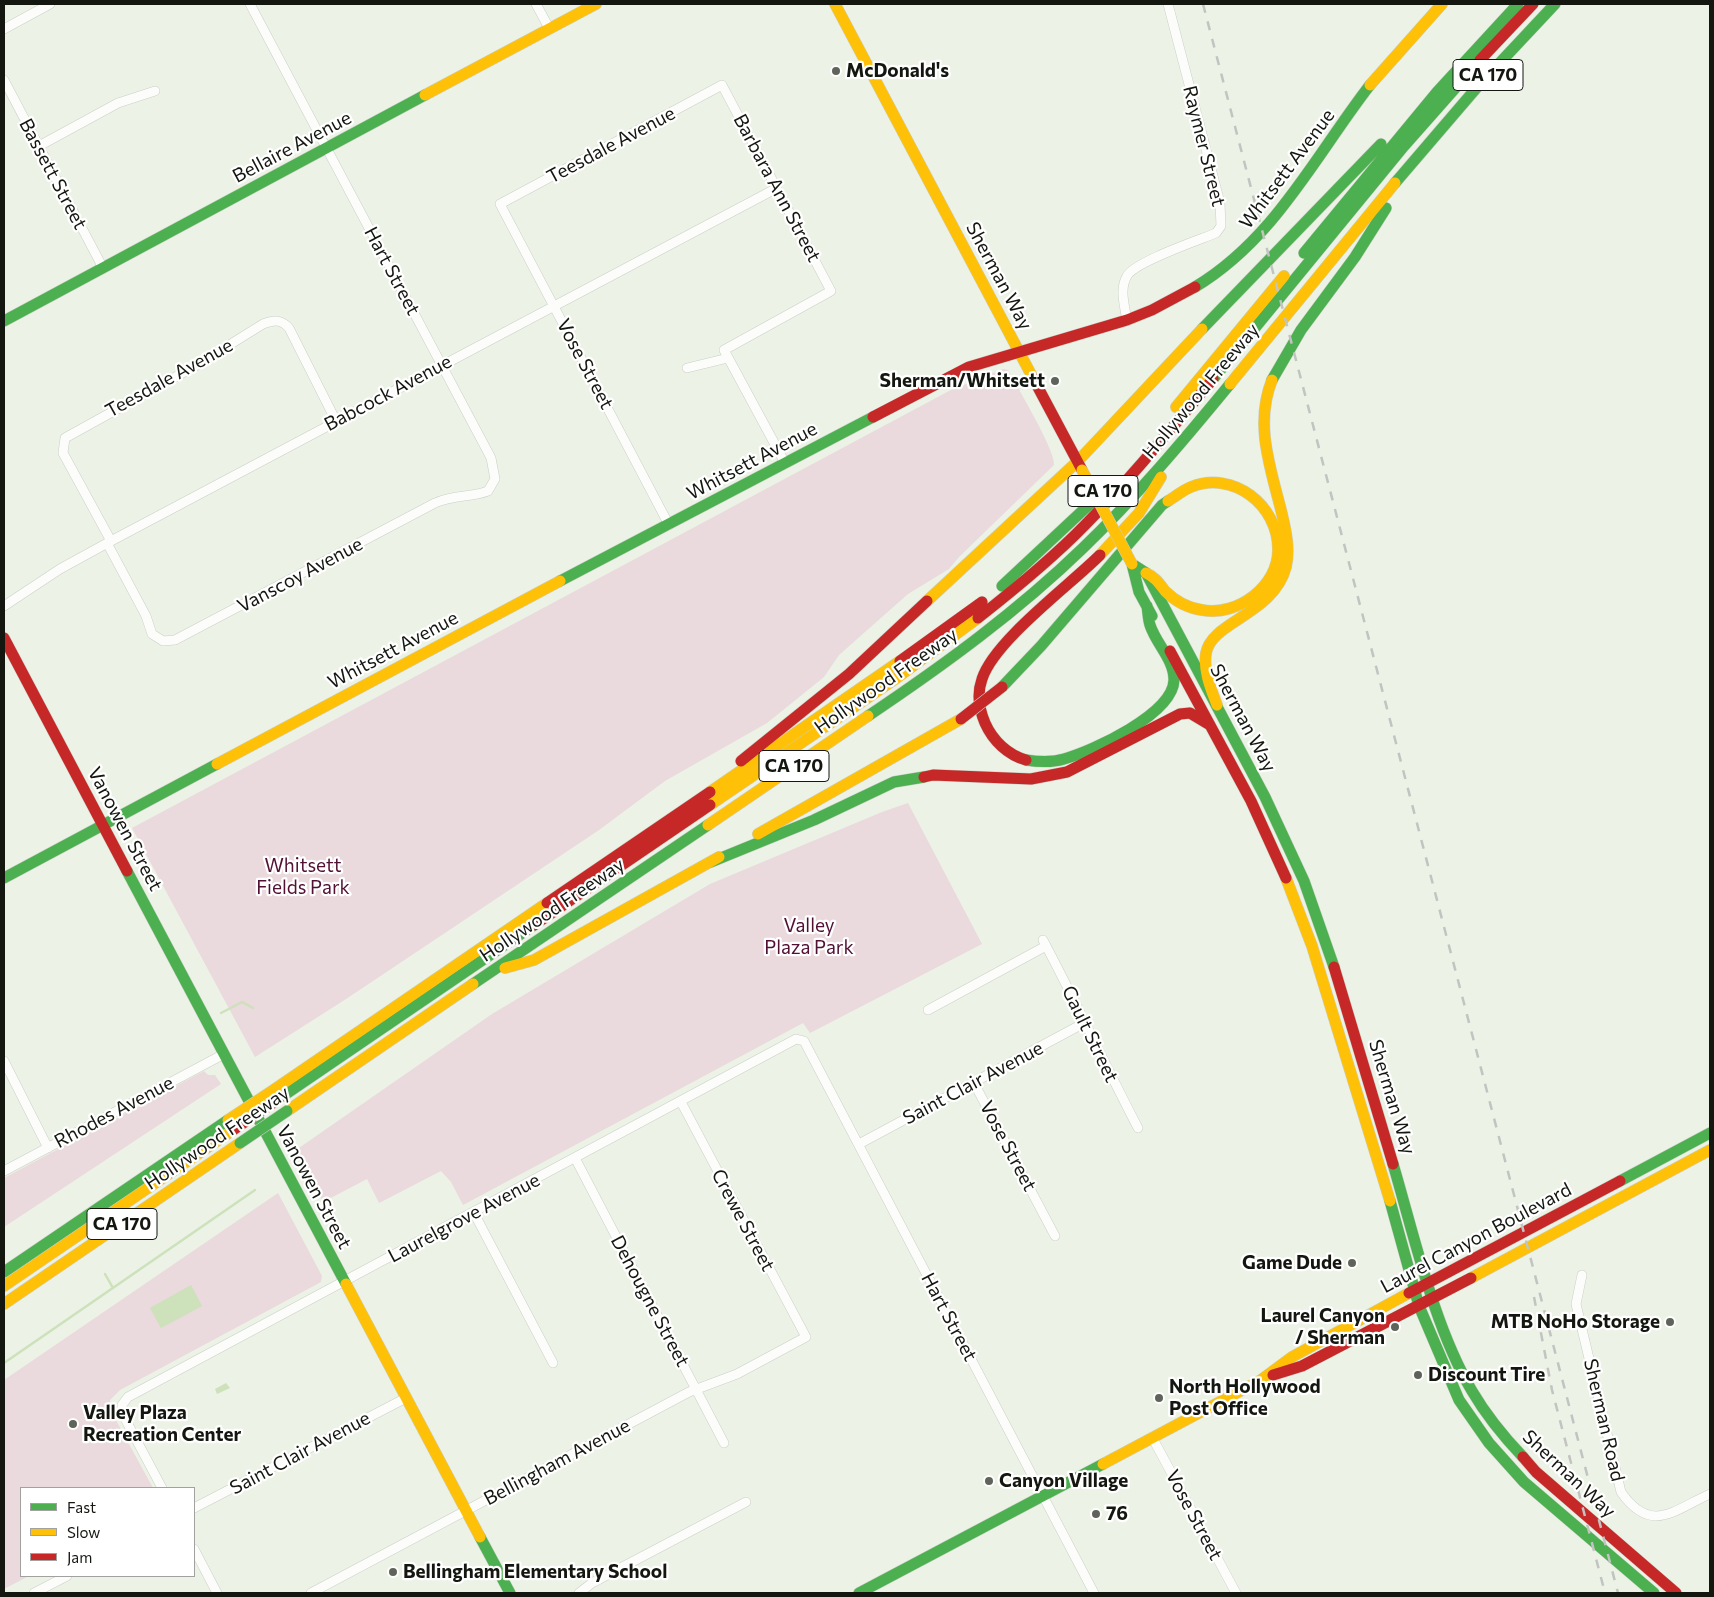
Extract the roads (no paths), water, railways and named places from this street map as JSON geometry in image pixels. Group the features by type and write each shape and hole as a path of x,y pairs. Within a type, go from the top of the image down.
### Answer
{"main road":[{"name":"Bellaire Avenue","path":"4,320 596,4"},
{"name":"Sherman Way","path":"835,4 1132,564 1139,592 1271,842 1304,923 1391,1204 1419,1306 1459,1400 1489,1443 1524,1482 1654,1593"},
{"name":"Whitsett Avenue","path":"4,878 669,524 970,367 1018,351 1127,321 1178,298 1224,269 1252,246 1301,186 1356,104 1393,56 1442,4"},
{"name":"Hollywood Freeway","path":"4,1304 235,1132 690,805 952,625 997,590 1080,514 1122,472 1437,92 1518,4"},
{"path":"281,1100 898,677 962,631 1025,579 1082,528 1143,462 1420,130 1533,4"},
{"path":"281,1100 901,683 981,625 1036,579 1131,488 1434,124 1543,4"},
{"name":"Hollywood Freeway","path":"4,1272 40,1248 235,1132 281,1100 493,971 921,680 1002,620 1084,547 1143,486 1187,436 1471,94 1555,4"},
{"path":"690,805 773,733 849,674 1080,466 1336,190 1437,92"},
{"path":"1217,705 1206,673 1208,646 1222,630 1259,609 1270,599 1283,578 1287,566 1288,547 1286,532 1262,422 1264,402 1270,381 1301,330 1355,257 1424,149"},
{"path":"1147,606 1149,624 1175,676 1174,687 1164,706 1076,756 1054,763 1035,763 1019,758 994,740 983,720 979,701 981,680 989,665 1004,647 1087,568 1139,513 1187,436"},
{"path":"493,971 534,960 711,862 961,719 1002,687 1041,646 1162,505 1181,490 1192,484 1210,482 1234,485 1259,500 1271,518 1277,541 1273,569 1259,592 1234,607 1210,611 1188,606 1170,596 1155,576 1146,573"},
{"name":"Sherman Way","path":"1132,564 1146,573 1217,705 1285,838 1307,888 1319,920 1433,1298 1458,1364 1472,1392 1501,1434 1536,1472 1676,1593"},
{"name":"Vanowen Street","path":"4,638 510,1593"},
{"path":"711,862 814,820 894,782 933,775 1045,778 1067,772 1087,763 1180,714 1190,713 1210,725"},
{"path":"1271,842 1285,838"},
{"path":"1292,892 1307,888"},
{"path":"1304,923 1319,920"},
{"path":"1363,1113 1377,1109"},
{"path":"4,1286 235,1132"},
{"path":"4,1294 235,1132"},
{"name":"Laurel Canyon Boulevard","path":"1261,1380 1292,1357 1710,1133"},
{"name":"Laurel Canyon Boulevard","path":"859,1593 1261,1380 1302,1366 1419,1306 1710,1150"},
{"path":"4,1266 40,1248"}],"street":[{"path":"4,29 50,4"},
{"name":"Hart Street","path":"250,4 491,458 495,479 488,491 475,495 456,496 435,503"},
{"path":"536,4 549,28"},
{"name":"Raymer Street","path":"1127,321 1123,289 1127,275 1140,265 1216,233 1221,226 1220,203 1168,4"},
{"name":"Bassett Street","path":"4,80 103,268"},
{"name":"Barbara Ann Street","path":"722,85 831,291 726,354"},
{"name":"Teesdale Avenue","path":"500,204 722,85"},
{"path":"39,146 118,103 155,91"},
{"name":"Babcock Avenue","path":"4,606 60,568 441,364 776,188"},
{"name":"Vose Street","path":"500,204 669,524"},
{"name":"Teesdale Avenue","path":"109,542 63,453 63,442 70,433 197,365 263,324 274,320 280,321 289,328 336,421"},
{"path":"687,368 726,354 785,463"},
{"name":"Vanscoy Avenue","path":"109,542 146,616 152,634 163,641 181,638 435,503"},
{"name":"Gault Street","path":"928,1010 1044,943 1086,1022 1099,1055 1138,1128"},
{"name":"Saint Clair Avenue","path":"859,1144 1086,1022"},
{"name":"Laurelgrove Avenue","path":"161,1487 122,1413 124,1401 137,1392 796,1039 804,1041"},
{"name":"Hart Street","path":"804,1041 1094,1593"},
{"name":"Rhodes Avenue","path":"4,1171 224,1054"},
{"path":"4,1061 48,1148"},
{"name":"Vose Street","path":"974,1083 1055,1236"},
{"name":"Crewe Street","path":"681,1102 806,1337"},
{"name":"Dehougne Street","path":"575,1158 724,1443"},
{"path":"474,1213 553,1363"},
{"name":"Sherman Road","path":"1582,1275 1576,1304 1621,1492 1635,1508 1656,1518 1672,1514 1710,1494"},
{"name":"Bellingham Avenue","path":"311,1593 696,1389 736,1374 806,1337"},
{"name":"Saint Clair Avenue","path":"195,1507 406,1398"},
{"name":"Vose Street","path":"1152,1437 1236,1593"},
{"path":"579,1593 592,1583 746,1502"},
{"path":"195,1551 217,1593"},
{"path":"34,1593 65,1577"}],"waterway":[{"path":"221,1013 242,1002 253,1008"},
{"path":"4,1363 255,1190"},
{"path":"105,1274 113,1288"}],"railway":[{"path":"1203,4 1618,1593"},
{"path":"1534,1297 1552,1390 1605,1593"}],"place":[{"name":"McDonald's","path":"836,71"},
{"name":"Sherman/Whitsett","path":"1055,381"},
{"name":"Game Dude","path":"1352,1263"},
{"name":"MTB NoHo Storage","path":"1670,1322"},
{"name":"Laurel Canyon / Sherman","path":"1395,1327"},
{"name":"Discount Tire","path":"1418,1375"},
{"name":"North Hollywood Post Office","path":"1159,1398"},
{"name":"Valley Plaza Recreation Center","path":"73,1424"},
{"name":"Canyon Village","path":"989,1481"},
{"name":"76","path":"1096,1514"},
{"name":"Bellingham Elementary School","path":"393,1572"}],"park label":[{"name":"Whitsett Fields Park","path":"303,877"},
{"name":"Valley Plaza Park","path":"809,937"}]}
